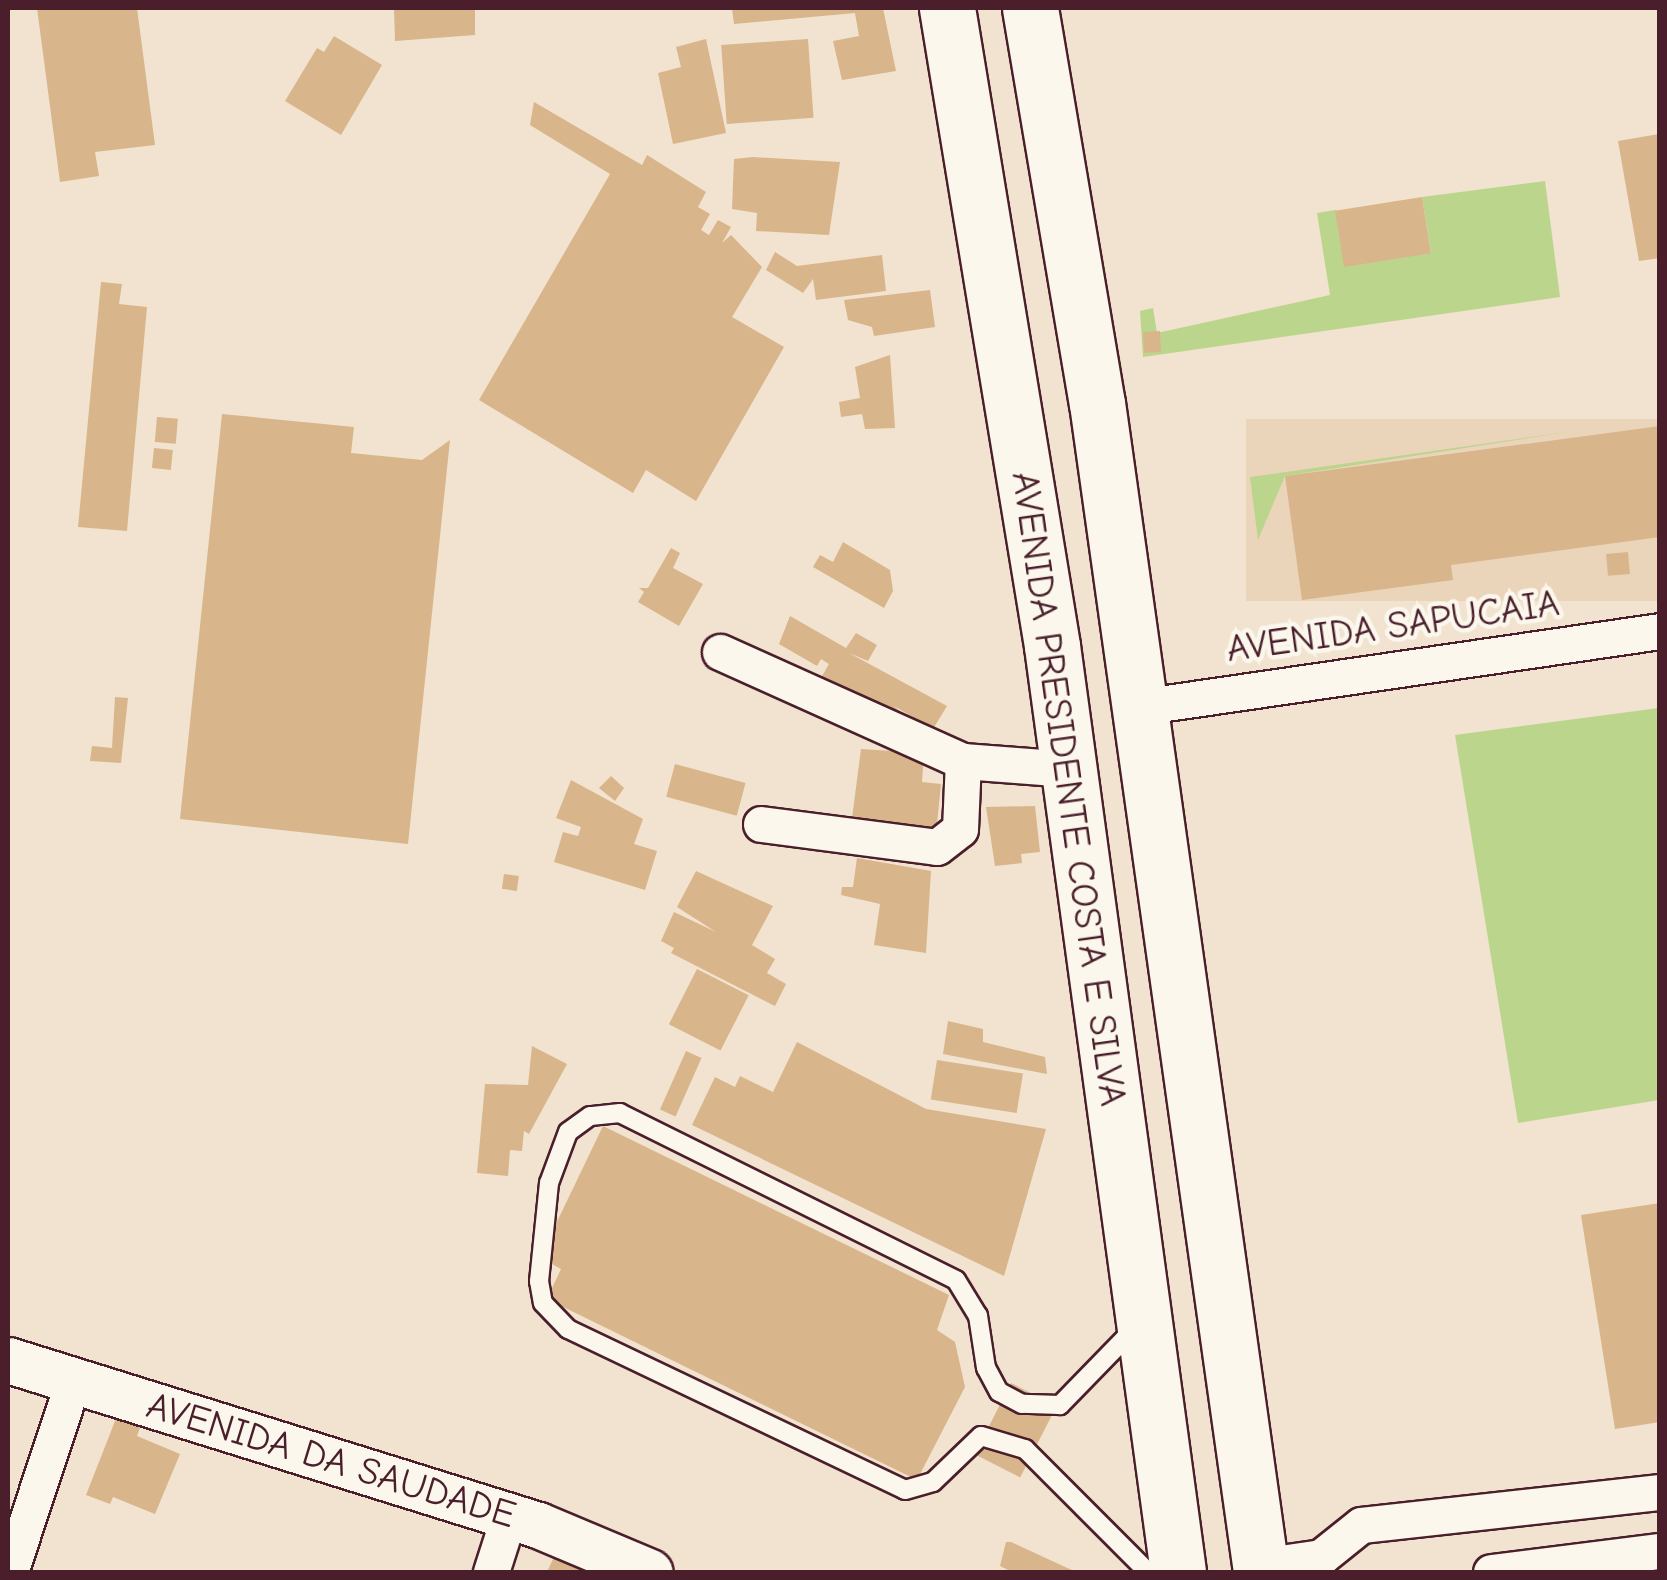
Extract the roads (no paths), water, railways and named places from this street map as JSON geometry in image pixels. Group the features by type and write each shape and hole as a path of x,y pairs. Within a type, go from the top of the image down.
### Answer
{"main road":[{"name":"AVENIDA PRESIDENTE COSTA E SILVA","path":"947,8 1069,769 1178,1572"},
{"path":"1030,8 1097,404 1260,1569"}],"street":[{"name":"AVENIDA SAPUCAIA","path":"1139,708 1660,631"},
{"path":"720,652 963,760 1069,769"},
{"path":"761,824 937,848 960,829 963,760"},
{"name":"AVENIDA DA SAUDADE","path":"8,1360 509,1516 650,1572"},
{"path":"10,1572 73,1381"},
{"path":"1260,1569 1333,1565 1361,1525 1660,1492"},
{"path":"491,1572 509,1516"},
{"path":"1491,1572 1660,1552"}],"lane":[{"path":"1143,1318 1071,1397 1044,1408 1000,1392 986,1368 978,1316 956,1280 620,1113 590,1116 568,1132 544,1206 543,1303 568,1329 904,1490 932,1482 981,1436 1026,1449 1148,1572"}]}
